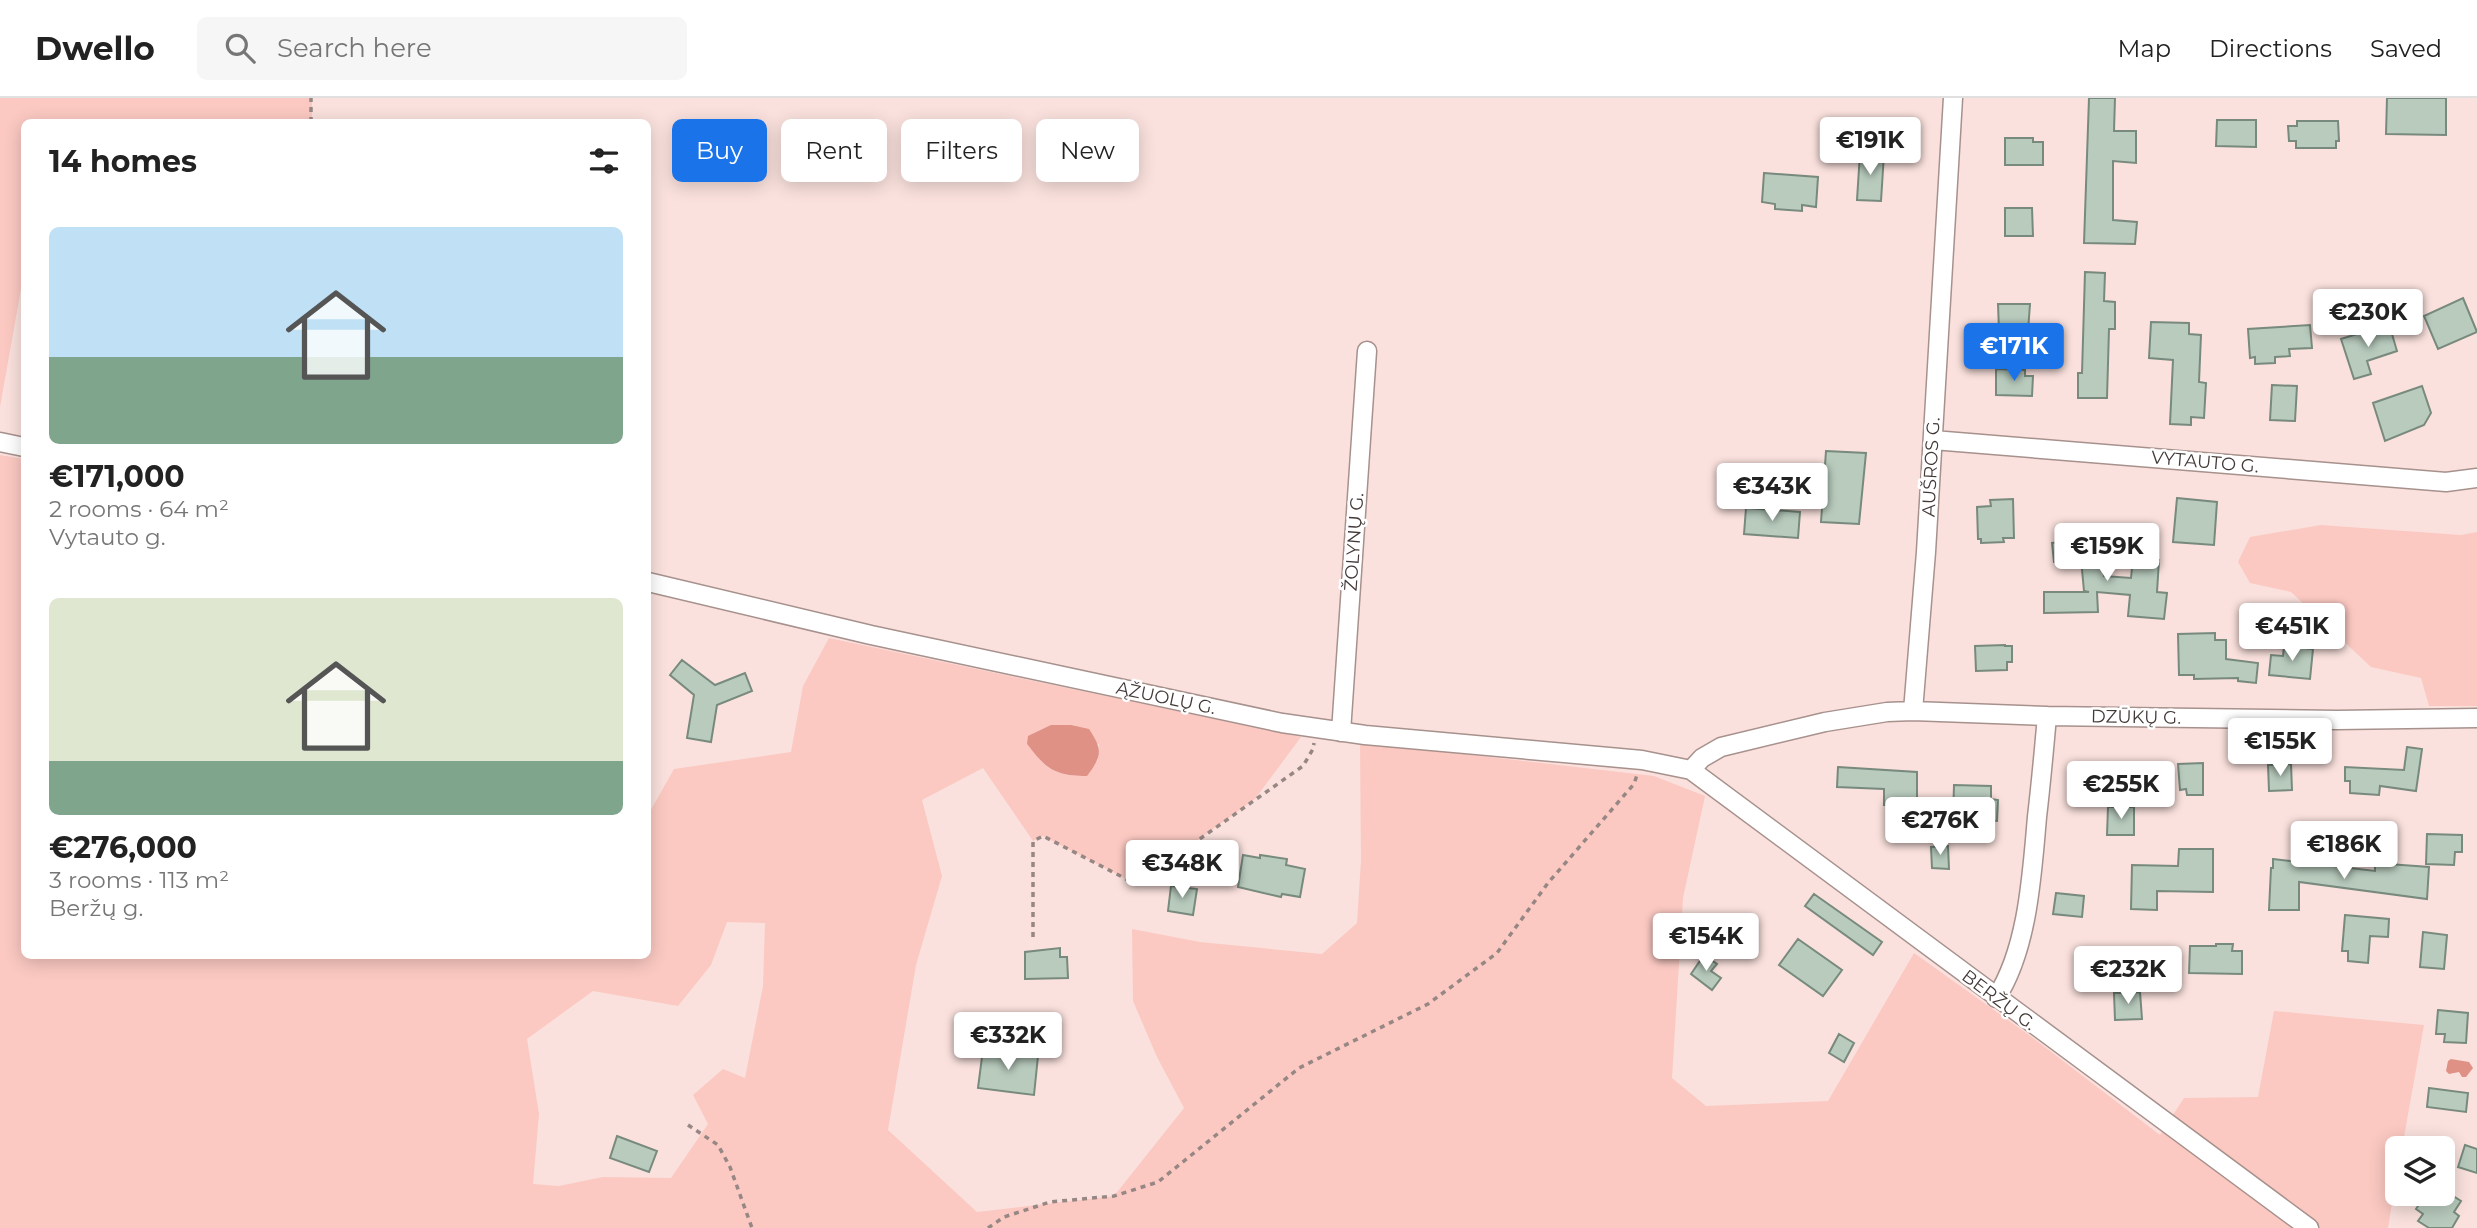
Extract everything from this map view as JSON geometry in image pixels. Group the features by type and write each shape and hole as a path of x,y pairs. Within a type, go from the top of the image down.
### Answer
{"street":[{"name":"AUŠROS G.","path":"1913,711 1954,98"},
{"name":"ŽOLYNŲ G.","path":"1341,732 1367,351"},
{"name":"VYTAUTO G.","path":"1933,440 2446,482 2477,478"},
{"path":"0,442 21,446"},
{"name":"ĄŽUOLŲ G.","path":"651,583 871,635 1282,723 1341,732 1642,760 1691,770"},
{"name":"DZŪKŲ G.","path":"1691,770 1702,758 1721,747 1825,722 1887,712 2337,720 2477,719"},
{"path":"1996,998 2011,969 2032,873 2047,716"},
{"name":"BERŽŲ G.","path":"1691,770 2309,1228"}],"path":[{"path":"311,98 311,119"},
{"path":"1033,937 1033,841 1043,836 1136,884 1303,766 1313,749 1317,728"},
{"path":"988,1228 1004,1217 1050,1202 1114,1196 1158,1182 1299,1068 1429,1004 1497,953 1548,883 1633,784 1642,760"},
{"path":"688,1125 718,1145 730,1167 752,1228"}],"shaded area":[{"path":"0,98 312,98 312,119 21,119 21,289 0,407"},
{"path":"0,455 21,458 21,959 651,959 651,810 674,769 791,752 803,686 829,638 1301,737 1255,799 1136,884 1043,836 1033,841 983,768 922,800 942,876 916,965 888,1130 977,1212 1114,1196 1184,1108 1157,1057 1133,1001 1132,929 1200,942 1322,954 1357,923 1361,861 1360,742 1654,776 1705,796 1683,898 1672,1078 1706,1106 1828,1101 1914,953 2029,1035 2160,1135 2184,1098 2258,1097 2274,1011 2424,1025 2404,1136 2385,1136 2385,1206 2392,1206 2388,1228 0,1228","holes":["1027,744 1099,744 1098,760 1086,776 1066,775 1046,765","727,922 765,923 763,986 745,1078 723,1069 693,1095 708,1124 671,1178 603,1177 559,1186 533,1184 539,1114 527,1039 593,991 678,1006 711,965"]},
{"path":"2321,525 2461,535 2477,532 2477,706 2429,706 2421,678 2371,667 2291,592 2250,583 2238,562 2250,537"},
{"path":"1051,725 1089,729 1097,742 1099,753 1087,776 1067,775 1052,769 1040,760 1027,744 1028,736"},
{"path":"2451,1059 2469,1062 2473,1068 2466,1077 2462,1077 2459,1072 2449,1074 2446,1071"}],"building":[{"path":"2089,98 2115,98 2114,131 2136,131 2136,163 2113,161 2113,220 2137,222 2135,244 2084,243"},
{"path":"2387,98 2446,98 2446,135 2386,134"},
{"path":"2217,120 2256,120 2256,147 2216,146"},
{"path":"2297,121 2338,121 2339,141 2336,141 2336,148 2296,148 2296,141 2289,141 2288,126 2297,126"},
{"path":"2005,138 2033,138 2033,142 2043,142 2043,165 2005,165"},
{"path":"1860,153 1884,154 1881,201 1857,200"},
{"path":"1764,173 1818,177 1816,207 1802,205 1802,211 1775,209 1775,204 1762,202"},
{"path":"2005,208 2032,208 2033,236 2005,236"},
{"path":"2085,272 2105,273 2104,301 2115,302 2115,329 2109,329 2107,398 2078,398 2078,373 2082,373"},
{"path":"2463,298 2477,332 2438,349 2424,316"},
{"path":"1998,304 2030,304 2028,331 1999,331"},
{"path":"2151,322 2189,323 2189,334 2201,335 2199,382 2206,383 2204,418 2191,417 2191,425 2170,424 2173,360 2149,358"},
{"path":"2389,324 2397,351 2367,361 2371,374 2354,379 2341,339"},
{"path":"2310,325 2312,348 2289,349 2290,356 2275,357 2275,363 2255,364 2255,357 2250,358 2248,329"},
{"path":"1996,369 2025,370 2025,376 2033,376 2032,396 1996,395"},
{"path":"2272,385 2297,386 2295,421 2270,420"},
{"path":"2422,386 2431,413 2424,425 2385,441 2373,403"},
{"path":"1826,451 1866,453 1859,524 1821,522"},
{"path":"2177,498 2217,502 2214,545 2173,542"},
{"path":"2013,499 2014,538 2003,538 2004,542 1981,543 1981,539 1978,539 1977,507 1991,506 1990,500"},
{"path":"1746,508 1800,512 1798,538 1744,534"},
{"path":"2100,538 2104,576 2131,578 2133,558 2159,560 2157,592 2167,593 2164,619 2128,616 2130,595 2097,592 2098,612 2044,613 2044,592 2089,592 2084,591 2081,559 2054,562 2052,543"},
{"path":"2215,633 2215,640 2226,640 2226,659 2258,663 2256,683 2238,681 2238,678 2194,679 2194,675 2179,675 2178,634"},
{"path":"1975,646 2012,646 2012,662 2007,662 2007,670 1976,671"},
{"path":"2284,646 2313,649 2310,679 2269,675 2271,655 2283,656"},
{"path":"682,660 715,685 745,673 752,691 717,705 711,742 687,738 694,695 670,675"},
{"path":"2407,747 2422,749 2416,791 2380,786 2379,795 2350,793 2350,781 2345,781 2345,767 2404,770"},
{"path":"2203,763 2203,795 2187,795 2186,789 2180,790 2178,764"},
{"path":"2291,764 2292,790 2269,791 2268,765"},
{"path":"1838,767 1917,772 1917,799 1903,799 1903,806 1884,805 1884,789 1837,787"},
{"path":"1954,785 1991,786 1991,799 1998,800 1997,821 1953,818"},
{"path":"2108,807 2134,807 2134,835 2107,835"},
{"path":"2427,834 2462,835 2462,852 2455,852 2454,865 2426,864"},
{"path":"1948,846 1949,869 1932,868 1931,847"},
{"path":"2179,849 2213,849 2213,892 2157,891 2157,910 2131,909 2132,865 2178,866"},
{"path":"1243,855 1287,859 1286,865 1305,869 1300,897 1282,894 1281,897 1238,887"},
{"path":"2273,859 2375,871 2375,863 2429,867 2427,899 2299,882 2299,910 2269,910"},
{"path":"1171,886 1197,889 1193,915 1168,911"},
{"path":"2056,893 2084,896 2082,917 2053,914"},
{"path":"1814,894 1882,942 1873,955 1805,906"},
{"path":"2345,915 2389,919 2388,937 2370,936 2368,963 2348,961 2348,951 2342,951"},
{"path":"2423,932 2447,935 2444,969 2420,967"},
{"path":"1798,939 1842,970 1823,996 1779,965"},
{"path":"2233,944 2232,951 2242,951 2242,974 2189,973 2190,946"},
{"path":"1060,948 1060,957 1067,957 1068,978 1025,979 1025,952"},
{"path":"1704,955 1717,964 1711,971 1721,978 1712,990 1691,974"},
{"path":"2140,992 2142,1019 2115,1020 2114,993"},
{"path":"2438,1010 2468,1013 2466,1043 2444,1042 2445,1034 2436,1034"},
{"path":"1839,1034 1854,1043 1844,1062 1829,1053"},
{"path":"983,1049 1038,1056 1034,1095 978,1088"},
{"path":"2429,1088 2468,1093 2466,1112 2427,1107"},
{"path":"617,1136 657,1151 649,1172 610,1158"},
{"path":"2465,1145 2477,1149 2477,1173 2458,1167"},
{"path":"2455,1197 2461,1201 2454,1212 2459,1216 2452,1228 2429,1228 2418,1221 2423,1214 2416,1209 2418,1206 2455,1206"}]}
